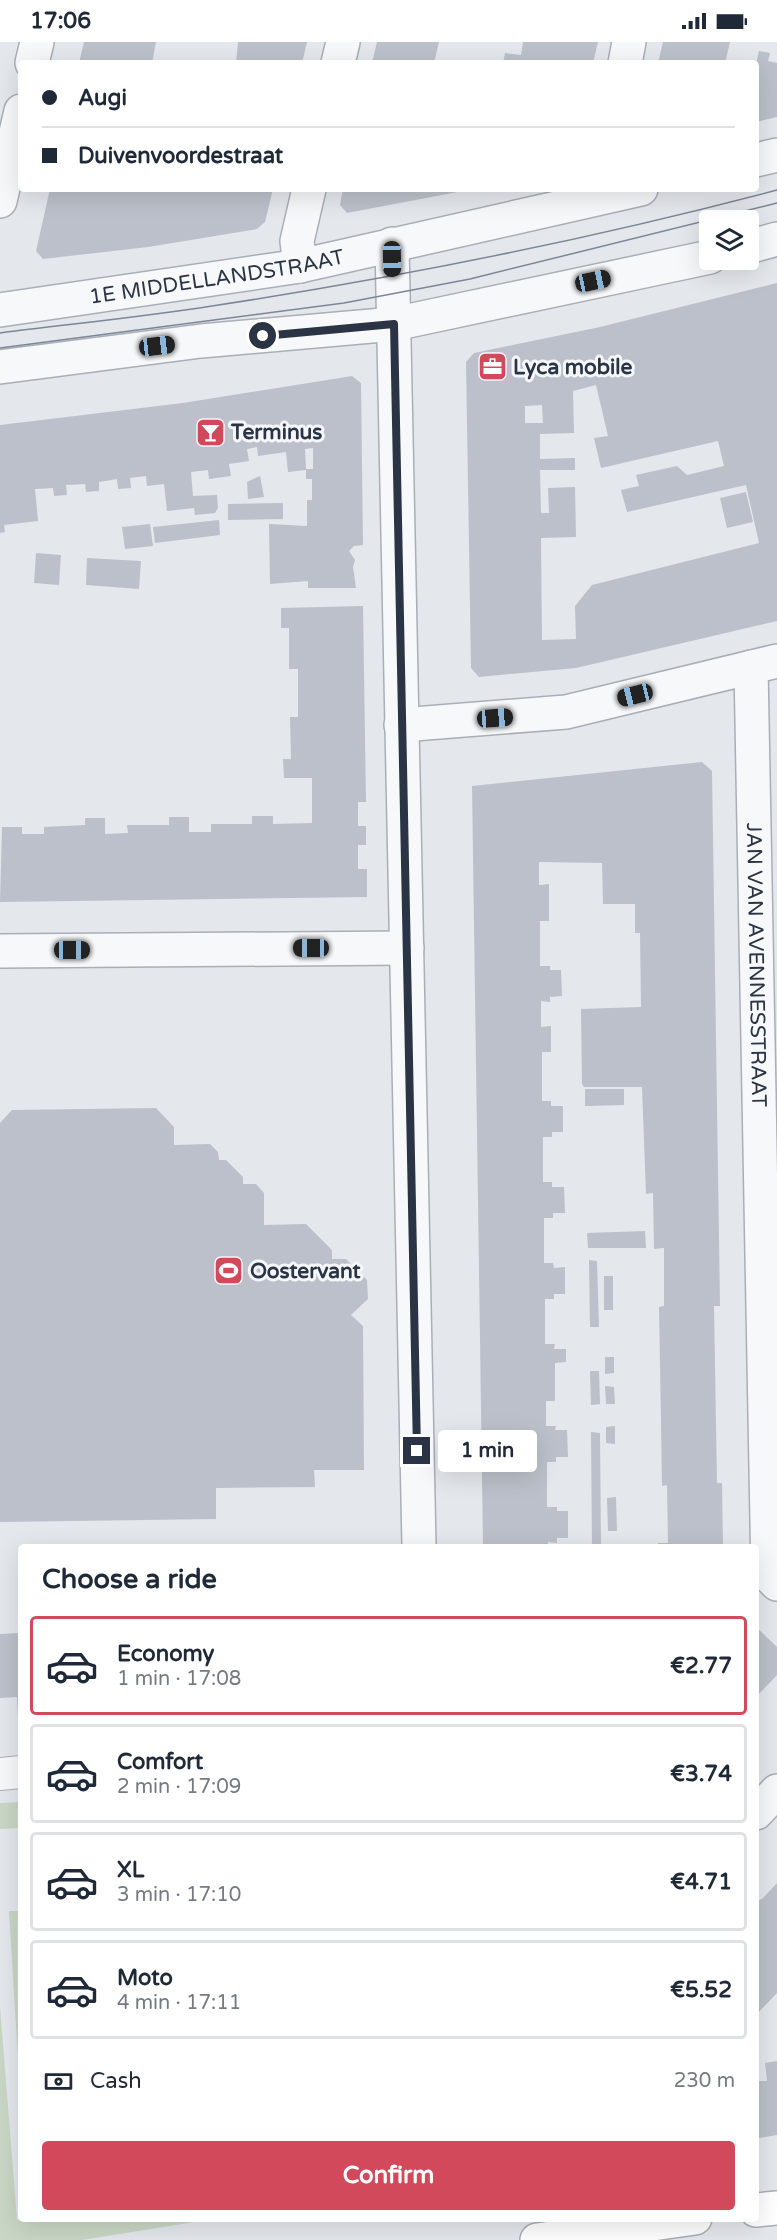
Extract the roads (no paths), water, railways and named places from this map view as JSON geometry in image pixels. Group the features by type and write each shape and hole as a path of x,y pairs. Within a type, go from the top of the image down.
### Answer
{"main road":[{"path":"759,2210 777,2208"},
{"path":"548,2232 653,2222"}],"street":[{"path":"33,60 37,42"},
{"path":"339,60 343,42"},
{"path":"626,60 629,42"},
{"path":"0,201 18,124"},
{"path":"759,159 777,155"},
{"path":"300,266 297,241 308,192"},
{"name":"1E MIDDELLANDSTRAAT","path":"0,310 300,266 599,194 616,192"},
{"path":"759,244 777,240"},
{"path":"392,244 419,1544"},
{"path":"0,367 201,341 394,324 699,258"},
{"path":"401,725 566,712 764,664"},
{"name":"JAN VAN AVENNESSTRAAT","path":"764,664 768,1575 777,1584"},
{"path":"0,951 407,948"},
{"path":"0,1774 18,1772"},
{"path":"759,1809 777,1791"}],"tram line":[{"path":"0,333 186,310 354,283 567,241 777,190"},
{"path":"0,348 344,303 470,279 777,203"}],"place":[{"name":"Lyca mobile","path":"492,367"},
{"name":"Terminus","path":"210,432"},
{"name":"Oostervant","path":"229,1271"}]}
